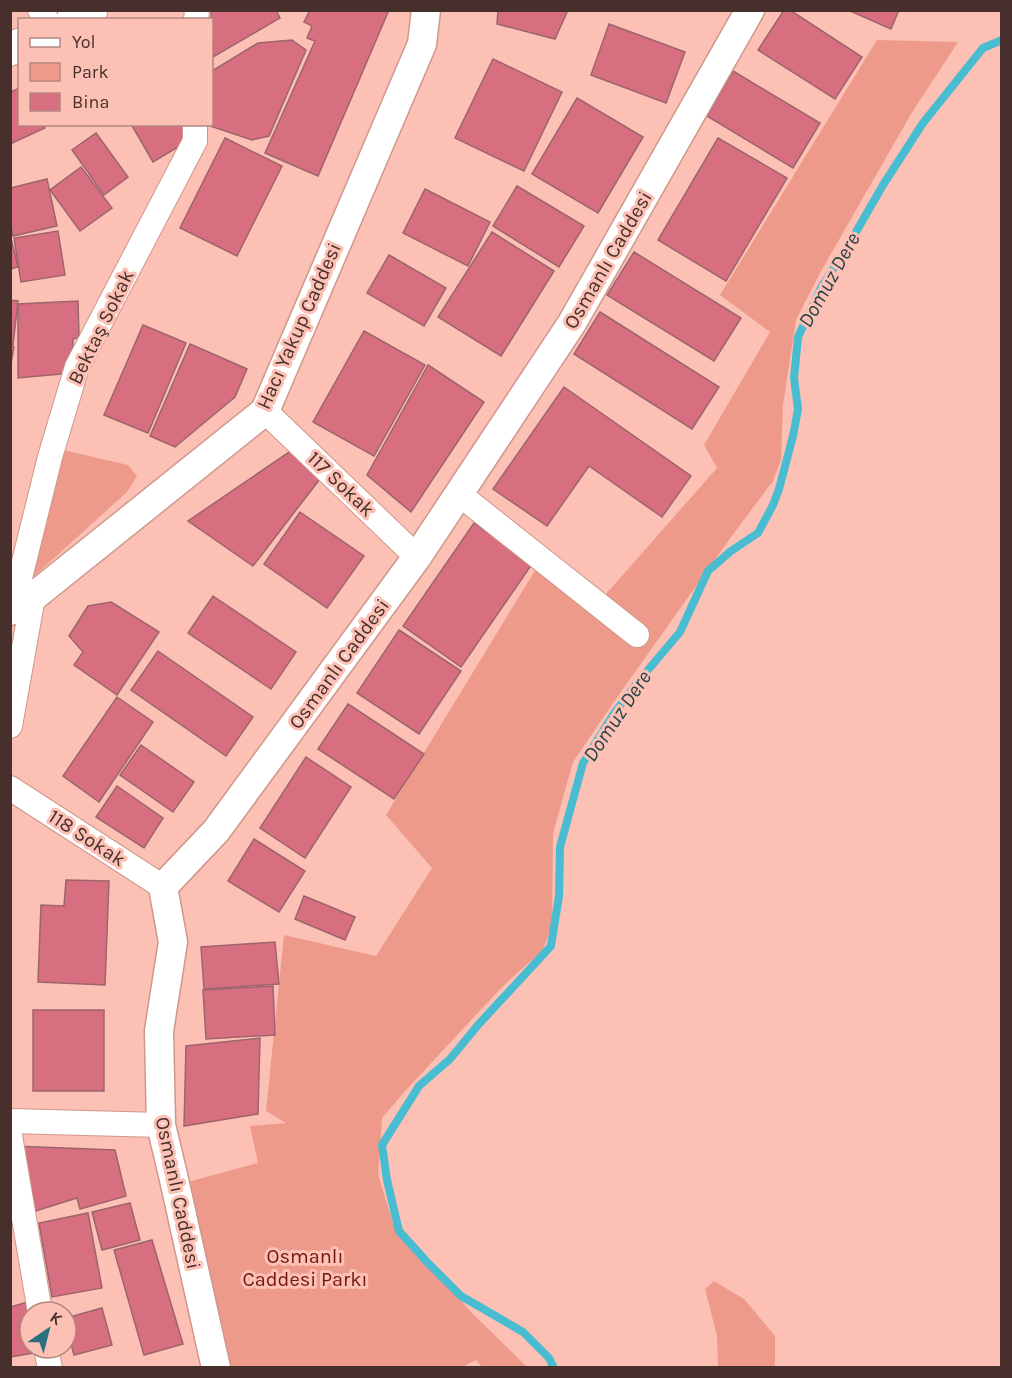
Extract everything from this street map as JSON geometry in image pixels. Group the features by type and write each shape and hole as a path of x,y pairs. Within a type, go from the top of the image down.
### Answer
{"main road":[{"path":"77,18 91,10"}],"street":[{"name":"Hacı Yakup Caddesi","path":"18,606 265,411 422,44 426,10"},
{"name":"Osmanlı Caddesi","path":"216,1368 161,1125 159,1031 173,942 163,887 216,831 417,557 572,323 750,10"},
{"name":"Bektaş Sokak","path":"10,726 18,606 50,457 77,367 195,141 195,126"},
{"name":"117 Sokak","path":"265,411 417,557"},
{"path":"459,494 637,635"},
{"name":"118 Sokak","path":"10,788 163,887"},
{"path":"10,1121 161,1125"},
{"path":"10,1136 19,1238 37,1300"}],"green space":[{"name":"Osmanlı Caddesi Parkı","path":"877,40 958,42 911,114 820,273 796,320 783,405 781,460 773,481 573,762 553,833 552,927 542,951 502,987 382,1118 378,1174 393,1223 470,1311 527,1367 482,1367 476,1360 460,1368 226,1367 184,1183 258,1163 250,1126 286,1123 266,1111 284,935 376,956 432,868 386,815 539,564 606,594 717,468 704,445 770,332 720,295"},
{"path":"63,450 128,465 137,476 127,492 32,578"},
{"path":"714,1281 744,1299 775,1336 775,1367 718,1367 717,1336 705,1289"}],"building":[{"path":"211,10 276,10 280,18 213,57"},
{"path":"310,10 389,10 318,176 265,153 315,41 307,38 312,26 304,22"},
{"path":"498,10 568,10 555,39 497,24"},
{"path":"784,10 790,10 862,57 835,99 758,50"},
{"path":"848,10 899,10 891,29"},
{"path":"609,24 685,52 666,103 591,75"},
{"path":"292,40 306,50 269,136 252,140 210,126 213,126 213,70 258,43"},
{"path":"493,59 562,92 524,171 455,138"},
{"path":"733,71 820,123 793,168 707,116"},
{"path":"18,89 18,126 44,126 45,128 10,144 10,92"},
{"path":"577,98 643,137 598,213 532,174"},
{"path":"132,126 188,126 188,141 153,162"},
{"path":"96,133 128,177 104,195 72,150"},
{"path":"225,138 282,166 237,256 180,228"},
{"path":"718,138 787,178 726,281 658,240"},
{"path":"81,167 112,208 80,231 50,190"},
{"path":"47,179 57,226 13,236 10,223 10,188"},
{"path":"517,186 584,226 559,267 493,226"},
{"path":"425,189 490,222 468,266 403,233"},
{"path":"58,231 65,275 21,282 14,238"},
{"path":"492,232 554,271 501,356 438,317"},
{"path":"10,234 18,267 10,269"},
{"path":"634,252 741,318 714,361 607,295"},
{"path":"389,255 446,288 424,326 367,293"},
{"path":"10,300 18,301 13,345 10,344"},
{"path":"78,301 79,337 73,339 72,373 18,378 18,304"},
{"path":"600,312 719,387 692,429 574,354"},
{"path":"143,325 186,343 148,433 104,415"},
{"path":"364,331 425,365 374,456 313,422"},
{"path":"190,344 247,369 235,397 175,447 150,436"},
{"path":"10,346 14,347 10,369"},
{"path":"428,365 484,402 411,512 367,475"},
{"path":"564,387 691,476 662,517 589,466 547,526 493,489"},
{"path":"295,448 323,475 253,566 188,521"},
{"path":"300,512 364,556 327,608 264,564"},
{"path":"474,523 532,564 461,667 403,626"},
{"path":"213,596 296,652 271,689 188,633"},
{"path":"111,602 159,632 117,695 74,665 83,652 69,636 88,606"},
{"path":"399,630 461,671 419,734 357,693"},
{"path":"158,651 253,717 226,756 131,690"},
{"path":"117,697 153,722 99,802 63,776"},
{"path":"348,704 424,754 394,799 318,749"},
{"path":"141,745 194,782 173,812 120,775"},
{"path":"306,757 351,787 305,858 260,828"},
{"path":"117,786 163,818 144,848 96,817"},
{"path":"254,839 305,871 279,912 228,881"},
{"path":"66,880 109,881 105,985 38,982 41,905 64,906"},
{"path":"304,896 355,917 345,940 295,919"},
{"path":"275,942 279,984 204,989 201,947"},
{"path":"273,986 275,1035 206,1039 203,990"},
{"path":"33,1010 104,1010 104,1091 33,1091"},
{"path":"260,1038 258,1114 184,1126 186,1046"},
{"path":"13,1146 115,1150 126,1196 80,1209 77,1198 29,1213"},
{"path":"130,1203 140,1240 102,1250 92,1212"},
{"path":"88,1213 102,1288 52,1297 39,1223"},
{"path":"152,1240 183,1344 144,1355 114,1250"},
{"path":"18,1305 18,1356 10,1357 10,1307"},
{"path":"102,1308 112,1345 78,1354 78,1315"}],"waterway":[{"name":"Domuz Dere","path":"554,1368 549,1358 523,1332 461,1296 399,1231 387,1180 382,1145 419,1086 450,1059 551,946 559,896 560,847 583,763 613,715 680,632 708,571 731,551 758,533 779,489 793,436 798,409 794,378 798,337 821,288 923,123 983,48 1002,40"}]}
